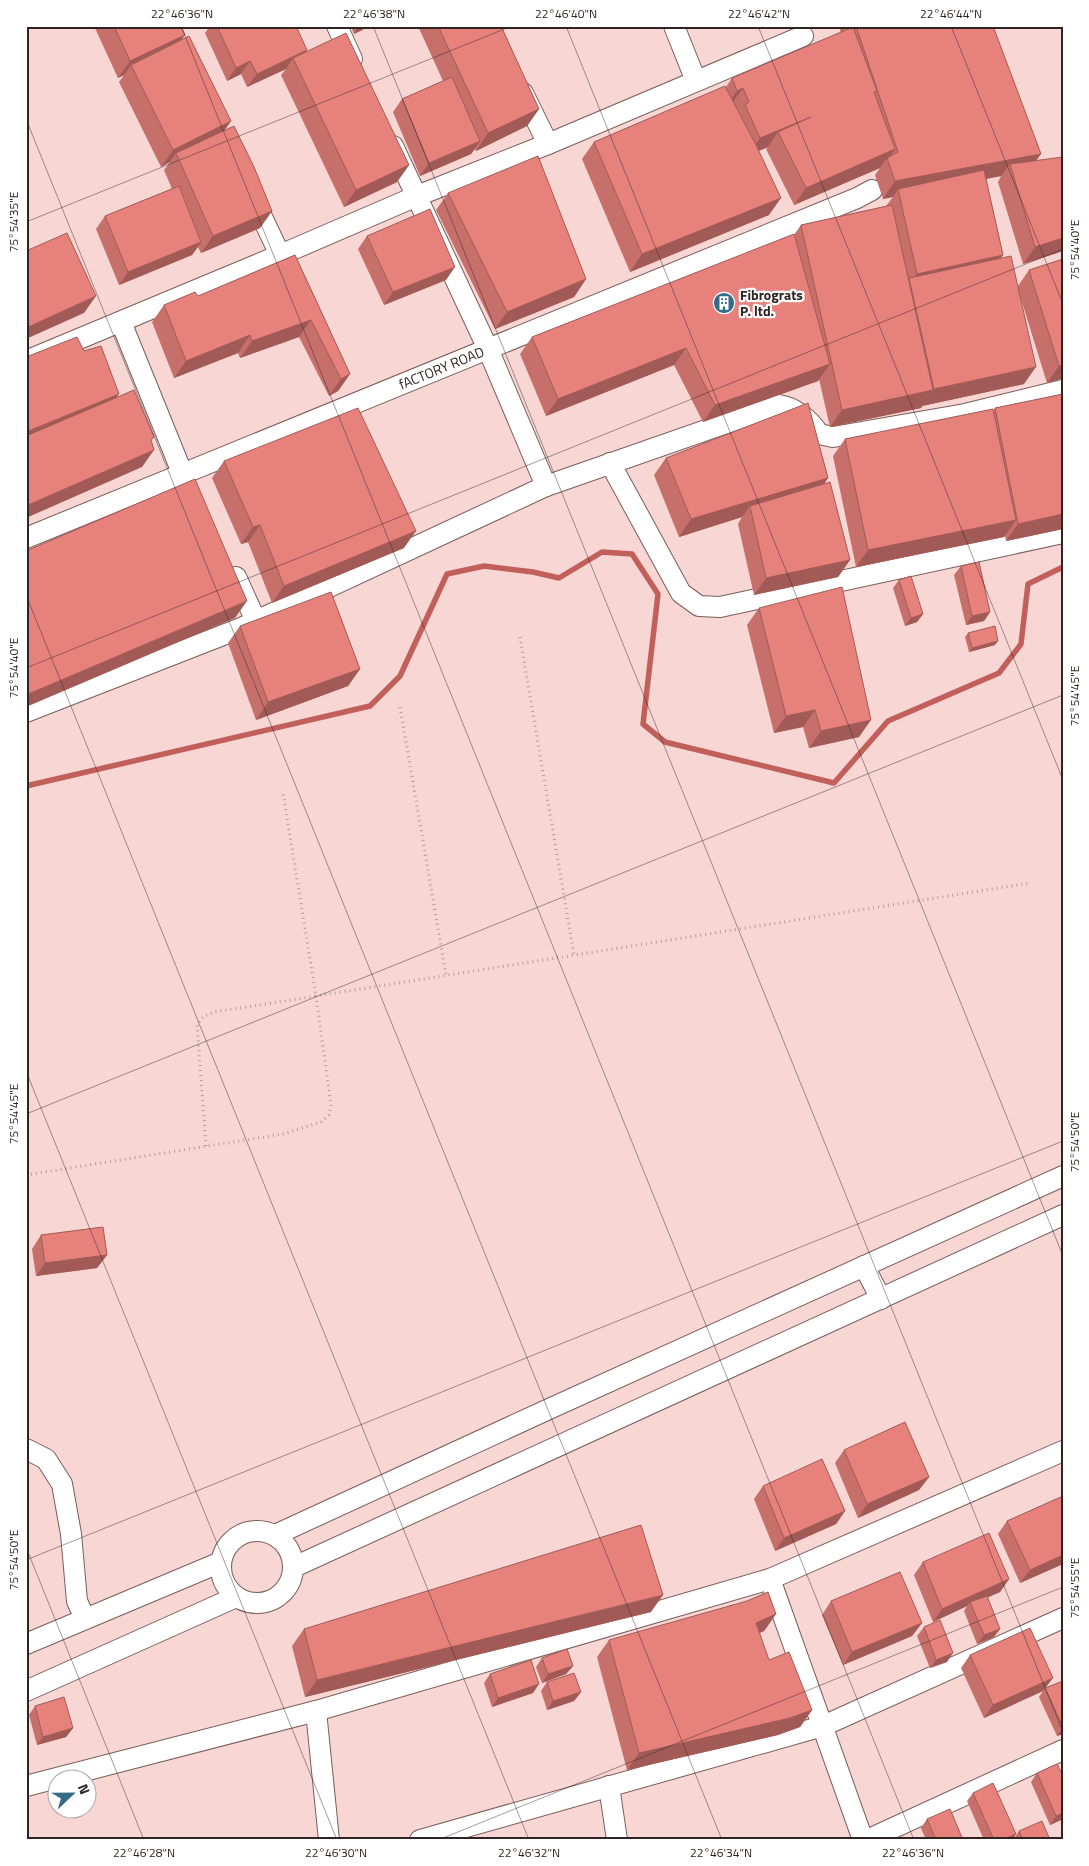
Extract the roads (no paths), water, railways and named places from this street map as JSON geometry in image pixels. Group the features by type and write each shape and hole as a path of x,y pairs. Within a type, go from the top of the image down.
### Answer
{"street":[{"path":"337,26 362,80"},
{"path":"674,26 696,81"},
{"path":"26,361 416,196 548,144 804,36"},
{"path":"514,77 548,144"},
{"path":"387,133 488,348 546,486"},
{"path":"247,185 280,255"},
{"name":"fACTORY ROAD","path":"26,538 191,479 488,348 864,194"},
{"path":"121,322 191,479"},
{"path":"26,712 256,621 546,486 778,405 790,406 813,425 819,434 833,437 966,414 1063,390"},
{"path":"610,463 681,593 699,606 720,608 1063,533"},
{"path":"229,559 256,621"},
{"path":"276,1536 1063,1176"},
{"path":"294,1567 1063,1215"},
{"path":"864,1266 881,1299"},
{"path":"26,1449 46,1458 62,1484 71,1534 77,1600 84,1619"},
{"path":"26,1786 316,1711 770,1578 1063,1451"},
{"path":"256,1531 276,1536 288,1549 294,1567 289,1586 274,1600 255,1604 245,1602 236,1597 224,1581 221,1572 221,1562 230,1544 237,1537 246,1532 256,1531"},
{"path":"26,1644 221,1562"},
{"path":"770,1578 865,1840 1063,1750"},
{"path":"26,1691 236,1597"},
{"path":"420,1840 823,1726 1063,1618"},
{"path":"316,1711 329,1840"},
{"path":"609,1786 617,1840"}],"waterway":[{"path":"26,786 370,706 400,676 447,574 484,566 533,572 559,578 602,552 632,554 658,594 643,724 665,742 834,783 888,721 999,673 1021,644 1028,584 1063,567"}],"place":[{"name":"Fibrograts P. ltd.","path":"724,303"}]}
